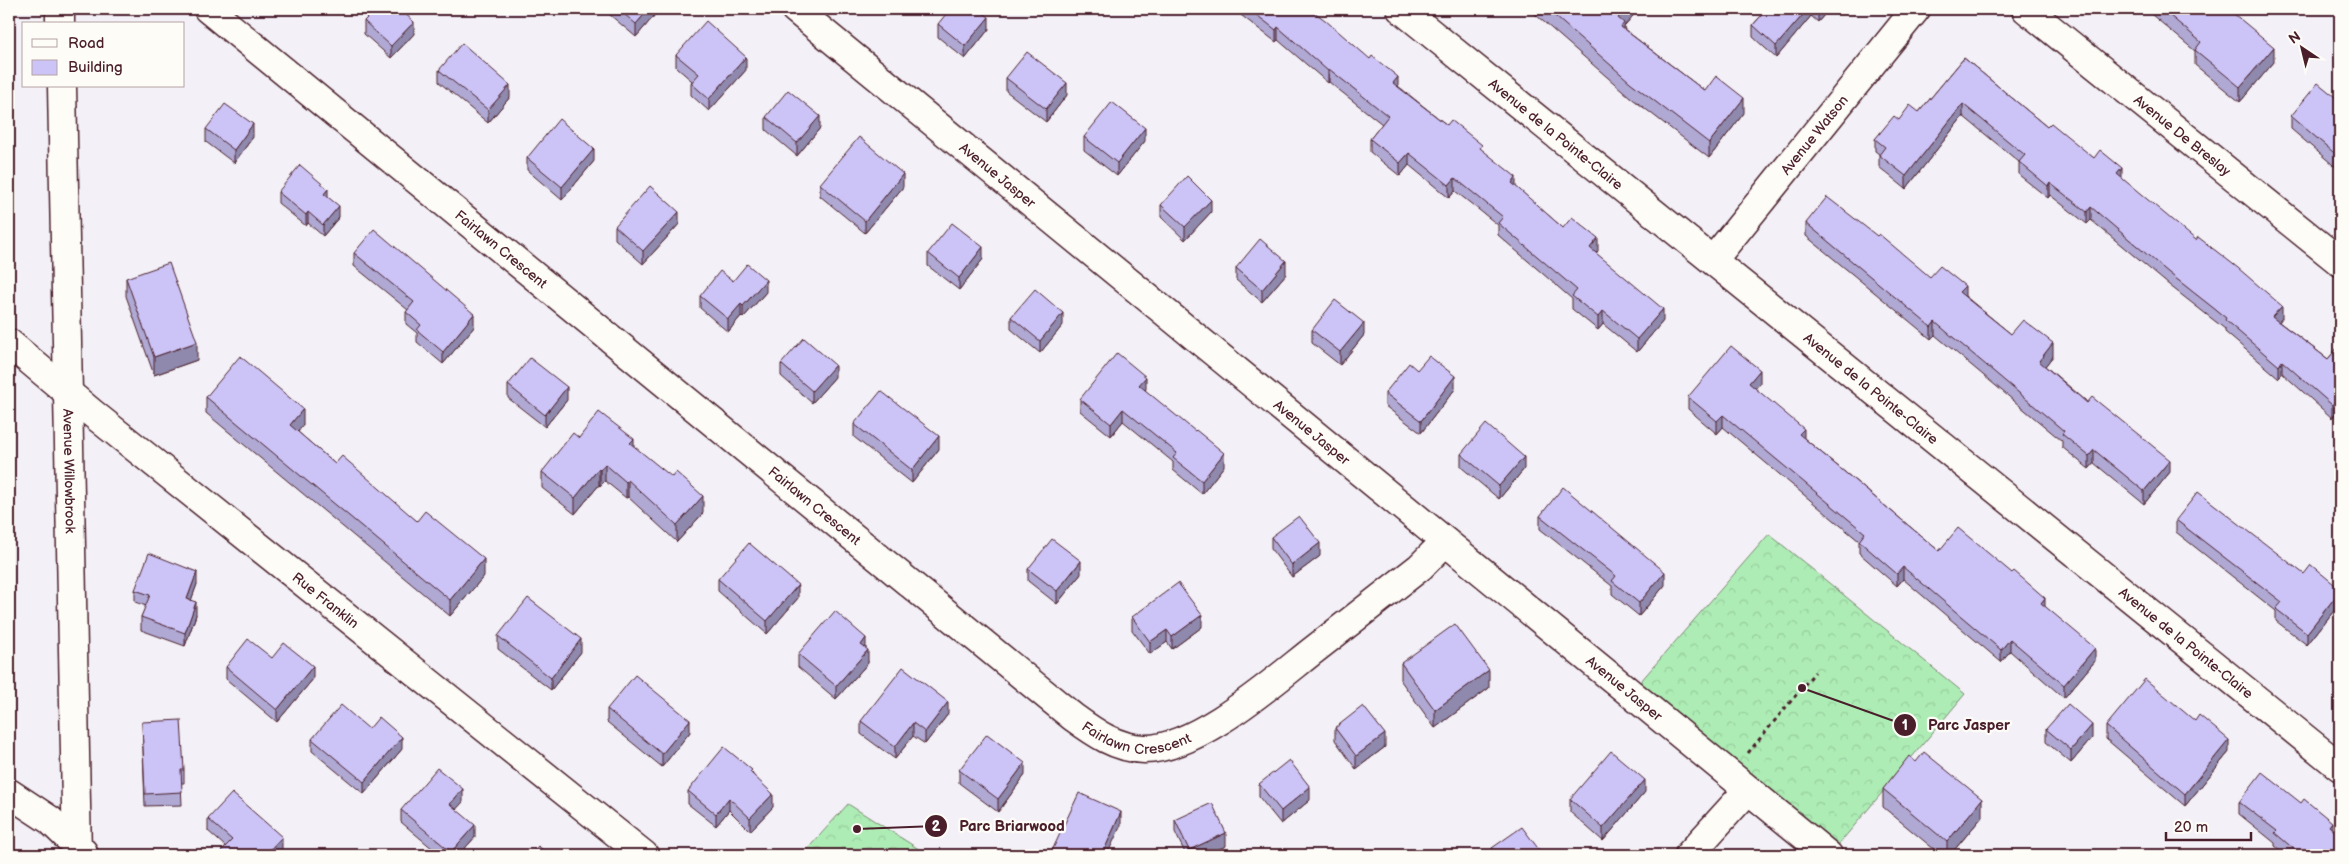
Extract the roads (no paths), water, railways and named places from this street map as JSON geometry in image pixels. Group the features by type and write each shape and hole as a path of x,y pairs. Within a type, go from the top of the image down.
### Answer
{"street":[{"path":"60,9 60,22"},
{"name":"Fairlawn Crescent","path":"208,9 1073,717 1110,742 1146,749 1164,747 1212,725 1249,700 1420,567 1445,542"},
{"name":"Avenue Jasper","path":"795,9 1828,855"},
{"name":"Avenue de la Pointe-Claire","path":"1401,9 2340,766"},
{"name":"Avenue Watson","path":"1713,260 1916,9"},
{"name":"Avenue De Breslay","path":"2026,9 2340,262"},
{"name":"Avenue Willowbrook","path":"62,88 80,852"},
{"name":"Rue Franklin","path":"9,343 644,855"},
{"path":"1689,855 1748,790"},
{"path":"9,793 50,820 80,852"}],"place":[{"name":"Parc Jasper","path":"1802,688"},
{"name":"Parc Briarwood","path":"857,829"}]}
